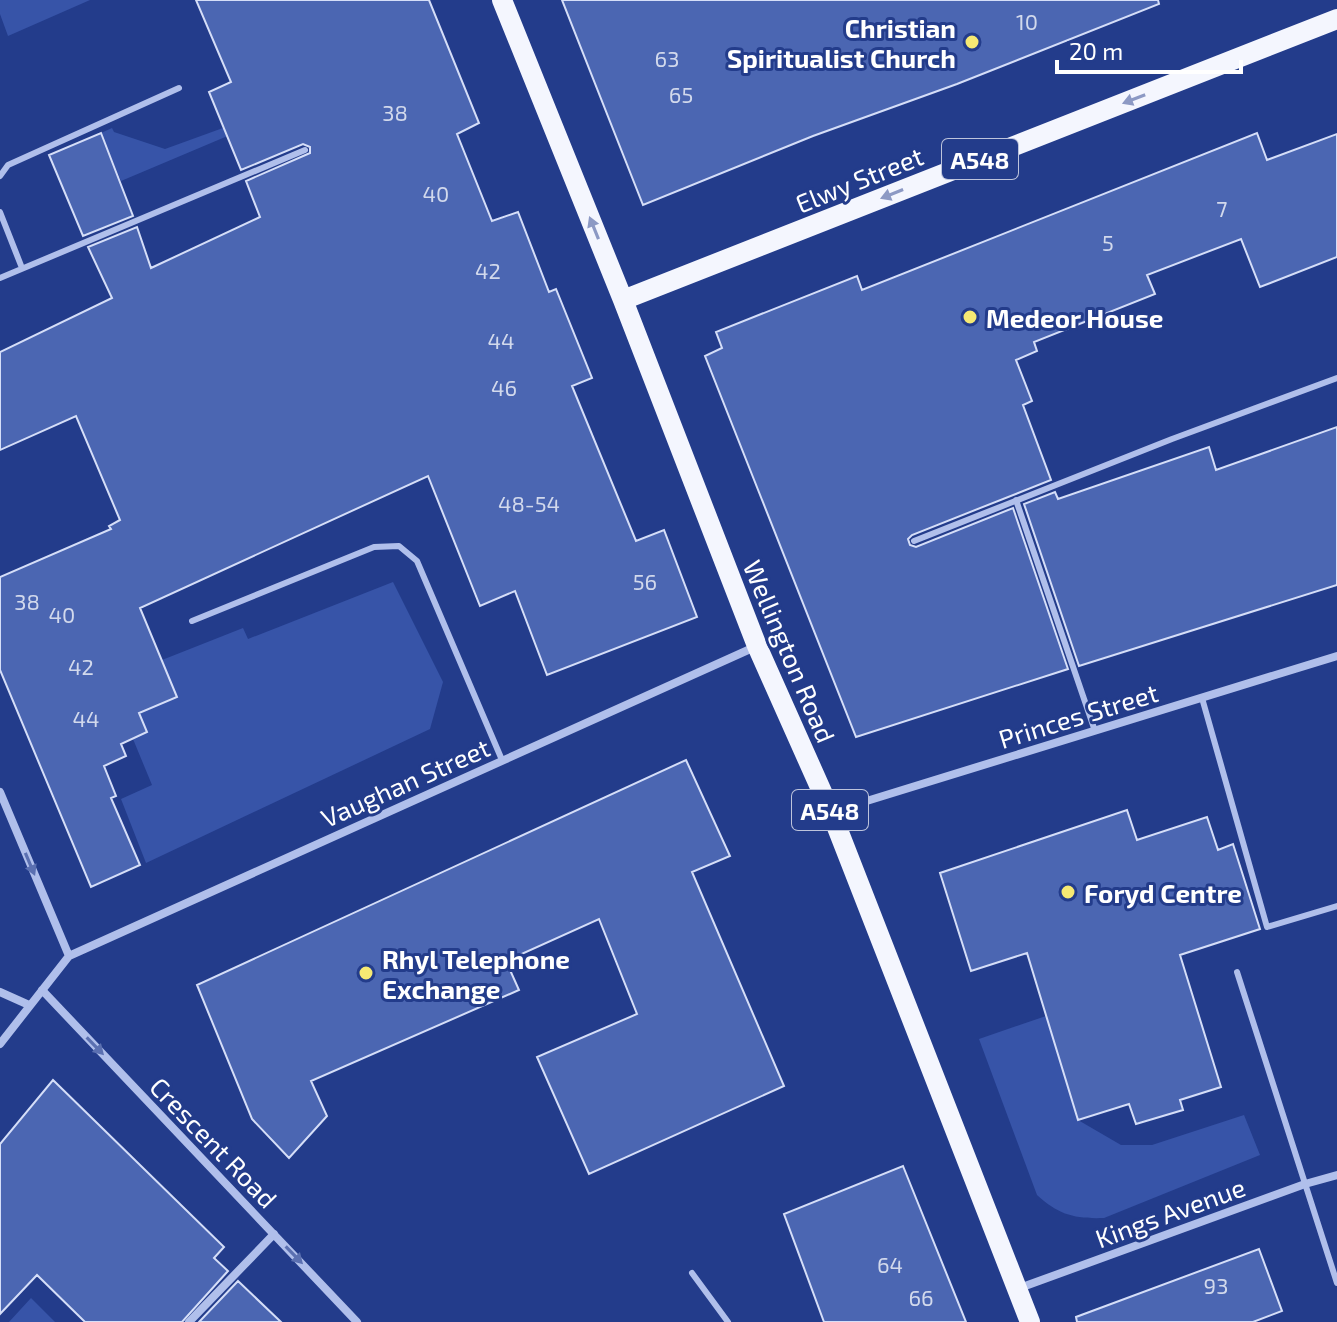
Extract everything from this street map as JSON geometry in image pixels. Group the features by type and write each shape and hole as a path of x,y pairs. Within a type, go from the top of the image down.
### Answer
{"main road":[{"name":"Wellington Road","path":"502,0 757,646 831,812 1030,1322"},
{"name":"Elwy Street","path":"623,300 1337,19"}],"street":[{"name":"Vaughan Street","path":"69,956 757,646"},
{"name":"Princes Street","path":"831,812 1337,656"},
{"path":"0,792 69,956 0,1044"},
{"name":"Crescent Road","path":"42,990 357,1322"},
{"path":"0,992 29,1005"},
{"name":"Kings Avenue","path":"1017,1289 1337,1175"},
{"path":"189,1322 274,1234"}],"lane":[{"path":"0,176 8,165 179,88"},
{"path":"0,278 305,150"},
{"path":"0,212 22,268"},
{"path":"914,541 1337,378"},
{"path":"1016,500 1095,731"},
{"path":"192,621 374,547 399,546 417,561 502,760"},
{"path":"1202,698 1267,927 1337,906"},
{"path":"1237,972 1337,1283"},
{"path":"692,1273 728,1322"}],"shaded area":[{"path":"0,0 90,0 8,36 0,14"},
{"path":"389,68 121,181 101,133 112,128 114,132 165,149"},
{"path":"393,582 443,682 430,729 146,863 121,799 152,785 133,739 147,732 139,713 177,697 162,660 243,628 248,639"},
{"path":"1046,1016 1078,1120 1121,1145 1152,1145 1244,1115 1260,1155 1104,1218 1084,1218 1053,1207 1037,1195 979,1039"},
{"path":"31,1298 55,1322 9,1322"}],"building":[{"path":"196,0 429,0 479,123 457,134 492,221 518,212 549,292 556,289 592,378 572,386 636,541 664,530 697,617 547,675 515,591 480,606 428,476 140,608 177,697 139,713 147,732 121,744 126,756 104,766 116,796 111,798 140,865 91,887 0,670 0,577 111,529 109,526 120,520 76,416 0,450 0,352 112,298 88,247 137,227 151,268 260,217 246,181 310,153 310,147 303,144 241,170 209,92 231,82"},
{"path":"562,0 1158,0 1159,4 957,84 813,136 643,205"},
{"path":"101,133 133,216 83,236 49,155"},
{"path":"1257,133 1267,160 1337,134 1337,257 1260,287 1241,239 1147,275 1155,294 1034,342 1037,351 1016,360 1032,401 1023,405 1051,480 908,539 910,545 916,547 1013,508 1068,669 856,737 705,356 722,348 716,332 857,276 862,290"},
{"path":"1337,427 1337,585 1079,666 1024,504 1055,492 1058,499 1209,447 1216,470"},
{"name":"Rhyl Telephone Exchange","path":"686,760 730,856 692,872 784,1086 589,1174 537,1057 637,1014 599,919 506,961 519,990 311,1081 327,1116 289,1158 252,1119 197,985"},
{"path":"1127,810 1137,840 1207,817 1218,850 1233,844 1260,929 1180,955 1221,1087 1180,1100 1183,1110 1136,1124 1129,1104 1078,1120 1027,953 971,971 940,873"},
{"path":"53,1080 224,1247 214,1258 228,1271 182,1322 85,1322 37,1275 0,1314 0,1144"},
{"path":"903,1166 966,1322 824,1322 784,1214"},
{"path":"1259,1249 1282,1311 1253,1322 1077,1322 1076,1317"},
{"path":"238,1281 281,1322 199,1322"}],"place":[{"name":"Christian Spiritualist Church","path":"972,42"},
{"name":"Medeor House","path":"970,317"},
{"name":"Foryd Centre","path":"1068,892"},
{"name":"Rhyl Telephone Exchange","path":"366,973"}]}
